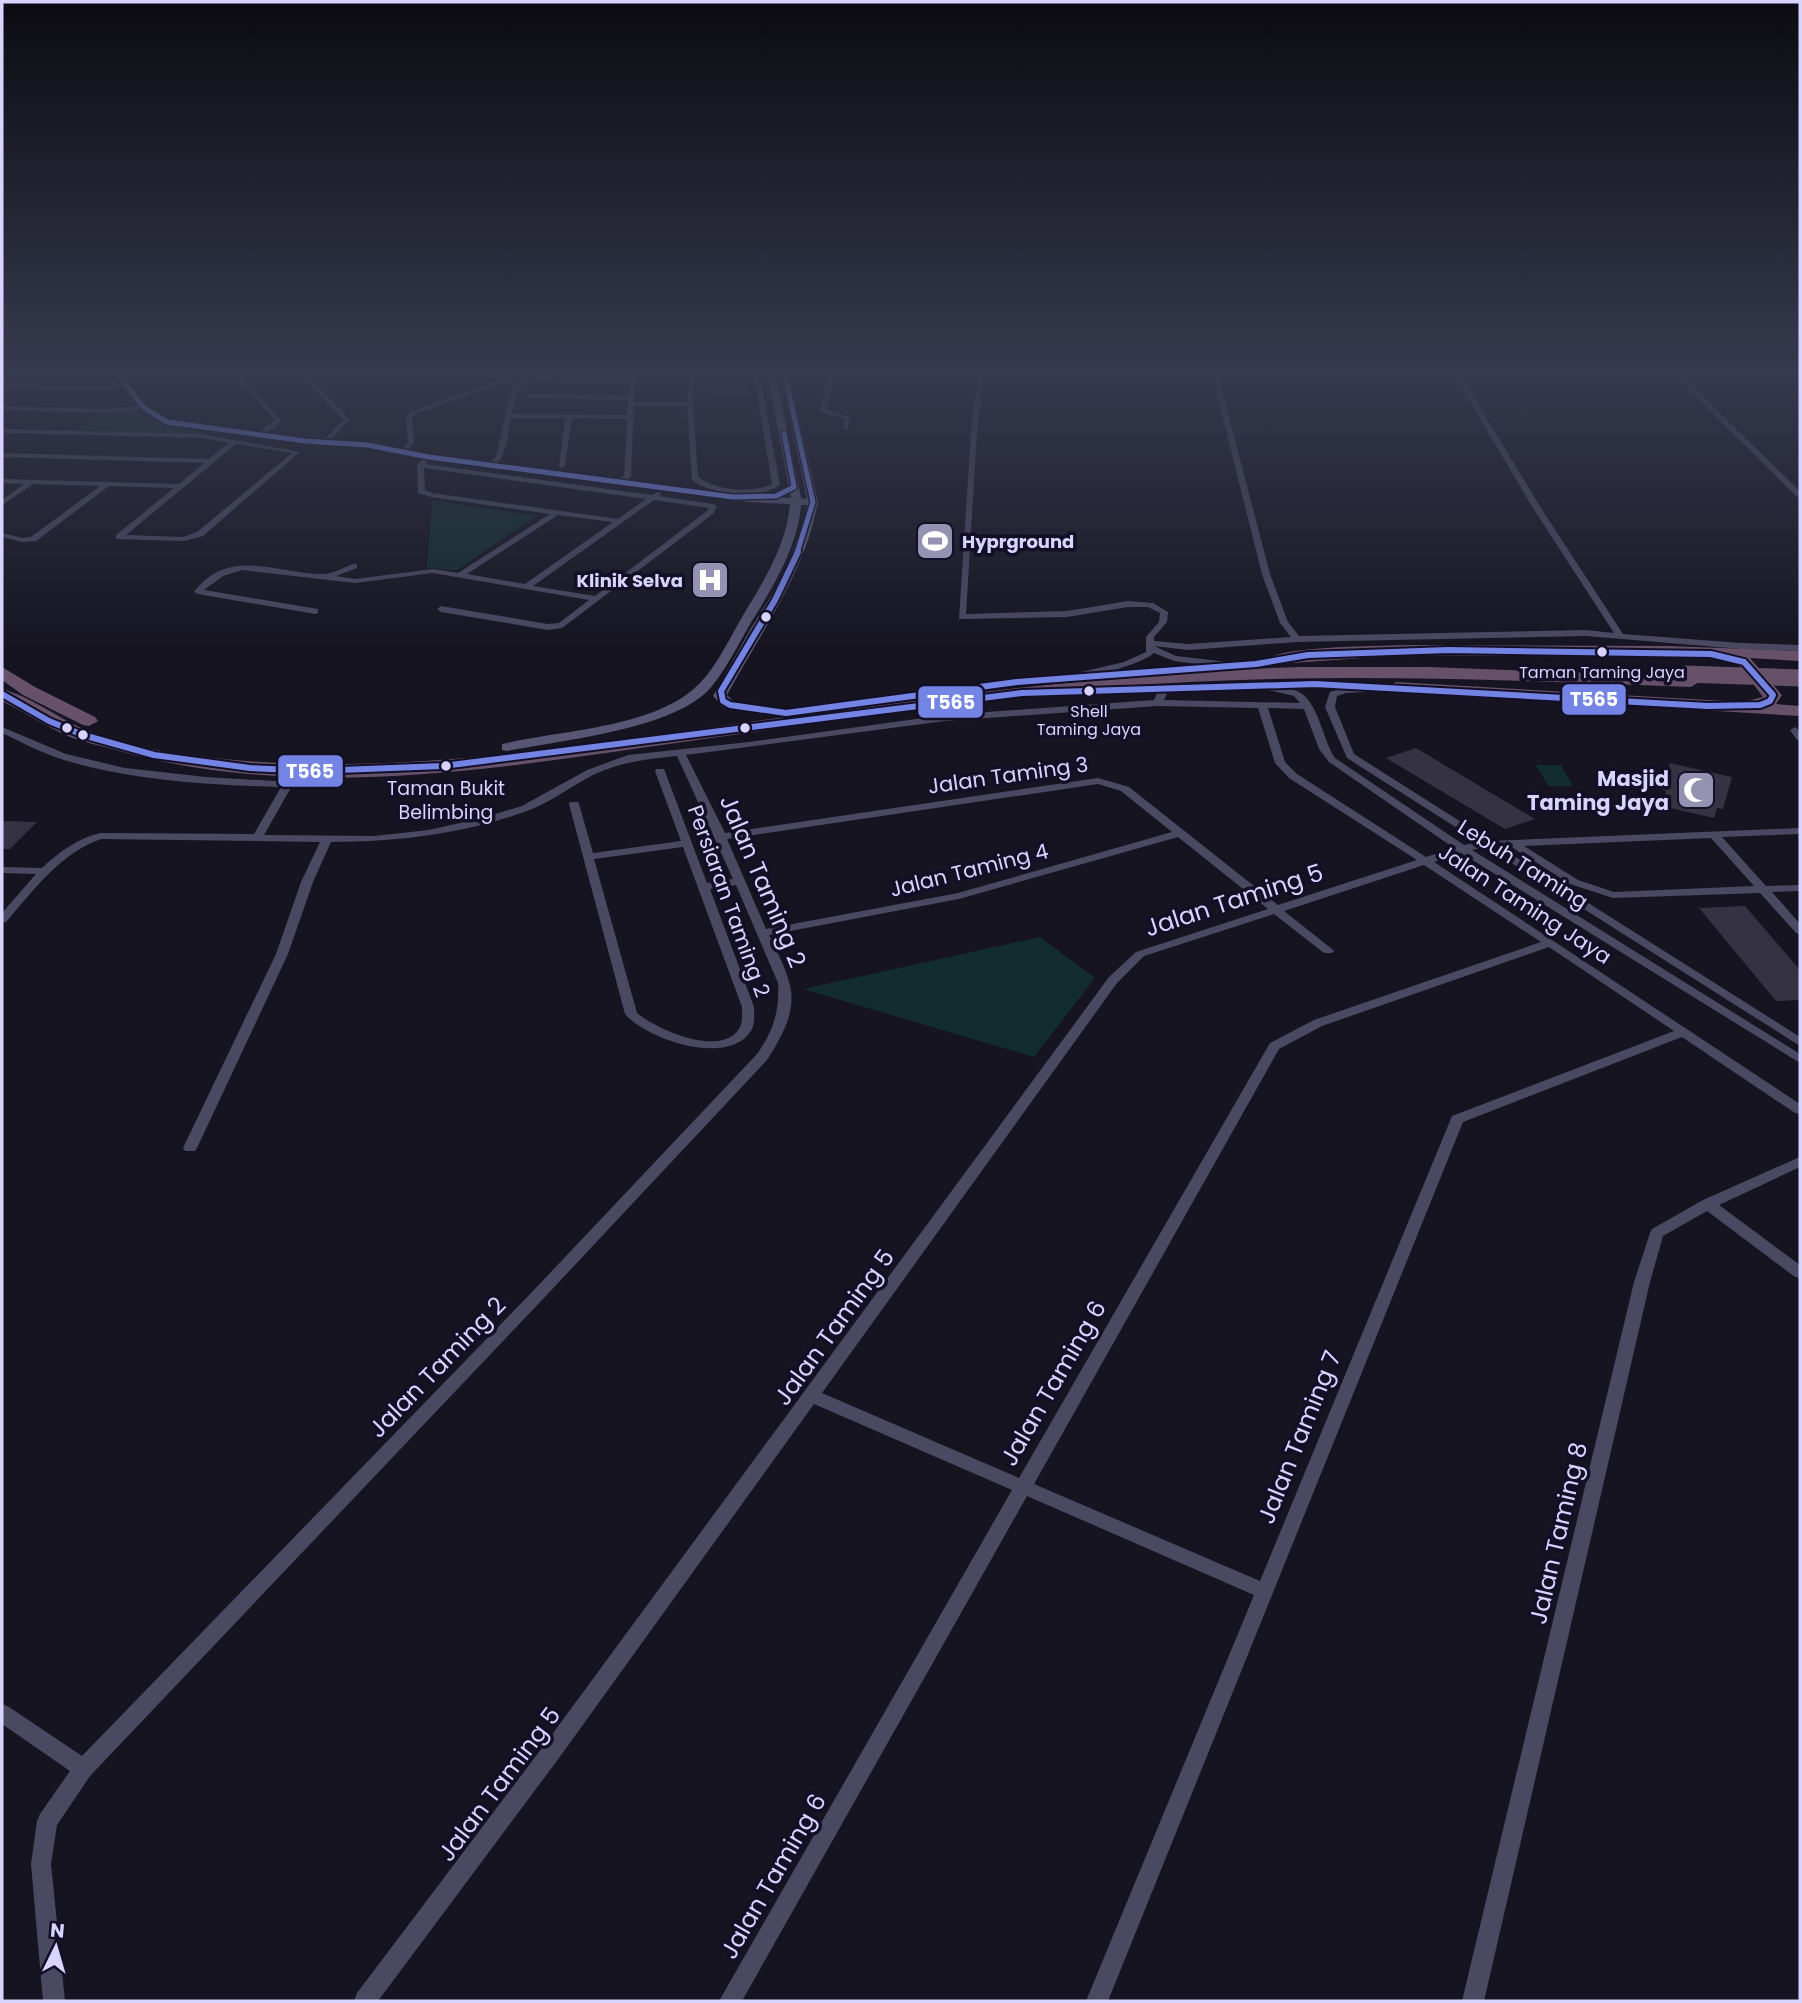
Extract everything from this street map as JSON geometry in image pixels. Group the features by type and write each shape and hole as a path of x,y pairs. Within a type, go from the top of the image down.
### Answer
{"highway":[{"path":"1256,664 1308,655 1448,650 1676,652 1800,657"},
{"path":"1676,652 1712,654 1744,662 1773,695 1770,701 1760,705 1708,706"},
{"path":"1800,657 1768,659 1763,662 1784,695 1800,704"},
{"path":"2,672 39,697 102,726 170,744 219,752 321,760 441,755 1076,676 1228,665 1379,662 1688,678 1800,687"},
{"path":"2,694 49,721 83,735 154,755 216,764 314,771 368,771 443,766 563,752 1022,693 1164,678 1314,671 1800,678"},
{"path":"1022,693 1162,695 1253,684 1401,687 1800,711"},
{"path":"288,784 372,781 468,773 505,767 563,752"}],"main road":[{"path":"495,464 667,488 721,492 749,499 813,502"},
{"path":"507,747 654,718 689,701 707,684 772,578 794,522 797,502 790,464"},
{"path":"786,713 730,705 720,696 751,638 788,579 809,522 813,502 805,464"},
{"path":"733,497 776,496 794,487"},
{"path":"749,499 783,507 789,511 794,522"}],"street":[{"path":"206,464 119,537 191,538 206,531 284,464"},
{"path":"423,464 421,491 430,495 620,521"},
{"path":"441,609 556,627 710,512 713,506 457,464"},
{"path":"621,481 626,476 627,464"},
{"path":"694,464 695,478 721,492 769,489 775,485 772,464"},
{"path":"971,464 969,562 962,617 1067,614 1128,604 1160,608 1164,617 1142,660 1098,668 1076,676"},
{"path":"1240,464 1264,567 1284,623 1297,639"},
{"path":"1511,464 1620,635"},
{"path":"1769,464 1800,495"},
{"path":"2,481 180,486"},
{"path":"2,503 31,482"},
{"path":"2,535 28,540 40,535 107,484"},
{"path":"526,587 667,488"},
{"path":"460,575 557,512"},
{"path":"327,577 354,566"},
{"path":"315,611 198,592 202,586 232,569 249,567 355,581 433,571 597,599"},
{"path":"1150,646 1188,647 1297,639 1532,633 1620,635 1741,646 1800,648"},
{"path":"1150,646 1174,658 1228,665"},
{"path":"1253,684 1297,694 1308,706"},
{"name":"Lebuh Taming","path":"1401,687 1345,690 1333,694 1330,707 1345,748 1361,764 1800,1042"},
{"path":"2,920 65,851 81,841 100,836 374,839 429,833 484,821 526,808 609,764 628,758 681,754 945,718 1162,695 1262,705 1308,706"},
{"name":"Jalan Taming Jaya","path":"1262,705 1280,764 1293,776 1800,1110"},
{"name":"Lebuh Taming","path":"1308,706 1324,749 1332,760 1462,849 1800,1059"},
{"path":"2,730 69,758 121,770 219,782 288,784 257,838"},
{"name":"Jalan Taming 2","path":"54,2001 41,1864 47,1821 83,1769 538,1296 762,1057 776,1037 784,1018 784,983 721,837 681,754"},
{"name":"Persiaran Taming 2","path":"660,771 750,1019 742,1034 731,1042 718,1046 693,1043"},
{"name":"Jalan Taming 3","path":"721,837 1098,781 1125,789 1328,951"},
{"path":"574,804 631,1014 638,1022 693,1043"},
{"path":"1462,849 1487,844 1800,831"},
{"name":"Jalan Taming 4","path":"764,933 959,896 1180,833"},
{"path":"1714,835 1800,931"},
{"path":"190,1148 282,954 307,882 326,840"},
{"path":"589,857 687,843"},
{"path":"1512,843 1574,882 1613,895 1800,888"},
{"name":"Jalan Taming 5","path":"365,2001 1128,964 1140,954 1462,849"},
{"path":"2,880 6,870 46,871"},
{"path":"704,887 740,881"},
{"name":"Jalan Taming 6","path":"730,2001 1273,1046 1318,1023 1550,943"},
{"name":"Jalan Taming 7","path":"1097,2001 1457,1119 1684,1032"},
{"name":"Jalan Taming 8","path":"1473,2001 1642,1282 1657,1233 1707,1204 1800,1162"},
{"path":"1707,1204 1800,1273"},
{"path":"811,1396 1265,1591"},
{"path":"2,1713 83,1769"}],"green space":[{"path":"432,500 536,516 457,570 427,568"},
{"path":"1536,765 1561,765 1573,786 1548,786"},
{"path":"1040,937 1095,978 1034,1057 803,989"}],"building":[{"path":"1416,748 1535,819 1505,829 1386,758"},
{"name":"Masjid Taming Jaya","path":"1670,763 1732,777 1723,809 1717,808 1714,818 1666,807 1670,796 1665,795 1666,791 1661,789"},
{"path":"2,821 37,822 10,849 2,849"},
{"path":"1745,906 1800,970 1800,1000 1776,1001 1699,908"}],"transit line":[{"name":"T565","path":"486,464 733,497 776,496 794,487 790,464"},
{"name":"T565","path":"2,694 49,721 83,735 154,755 250,768 314,771 443,766 1022,693 1315,684 1708,706 1760,705 1770,701 1773,695 1744,662 1711,654 1448,650 1308,655 1256,664 1017,682 786,713 730,705 723,701 721,691 775,600 807,528 813,502 805,464"}],"place":[{"name":"Hyprground","path":"935,541"},
{"name":"Klinik Selva","path":"710,580"},
{"name":"Taman Taming Jaya","path":"1602,652"},
{"name":"Shell Taming Jaya","path":"1089,691"},
{"name":"Taman Bukit Belimbing","path":"446,766"},
{"name":"Masjid Taming Jaya","path":"1696,790"}]}
